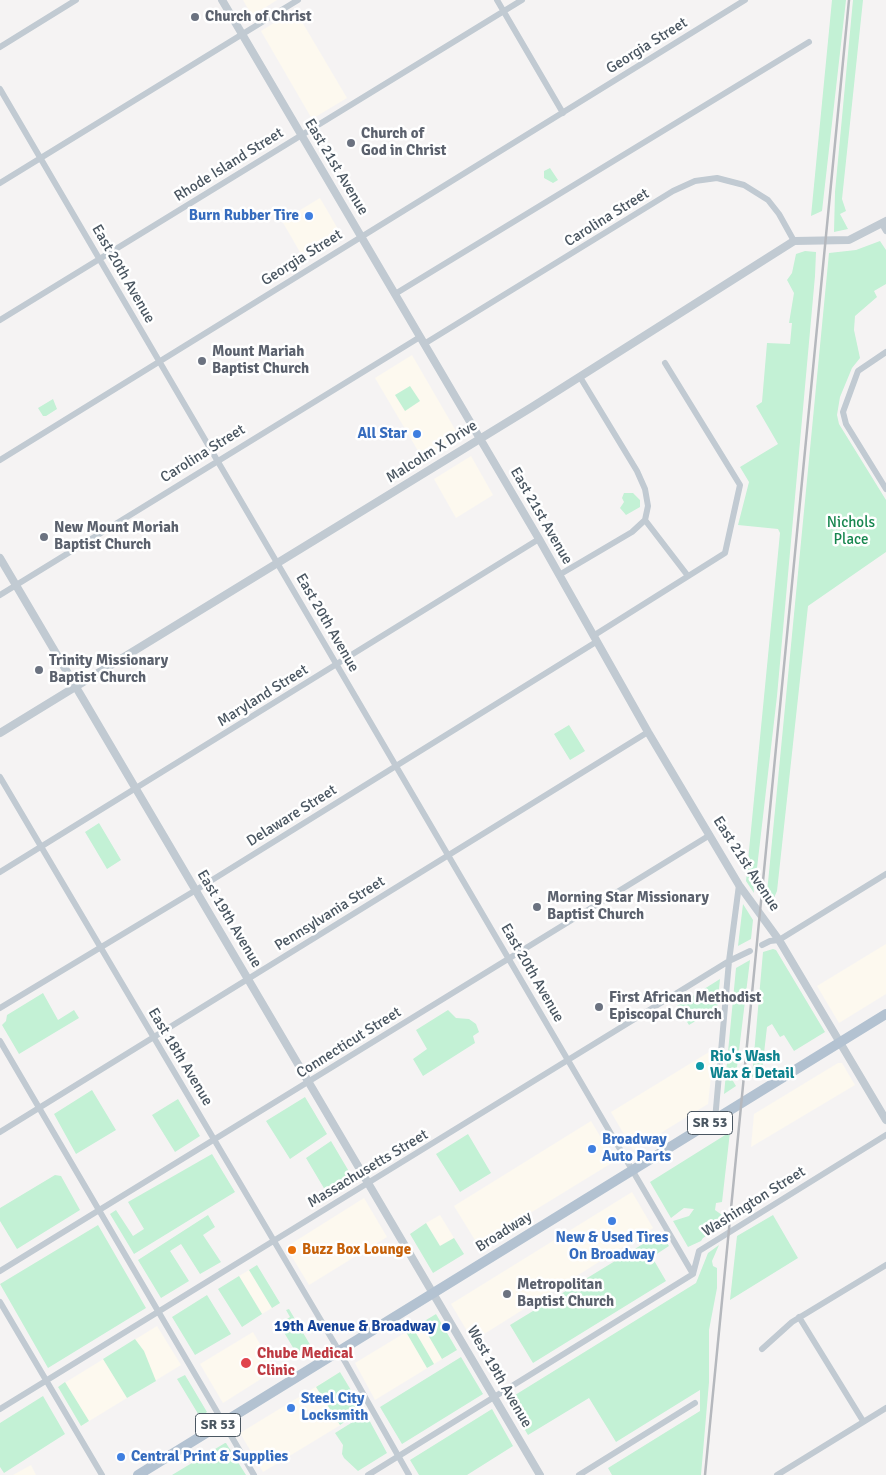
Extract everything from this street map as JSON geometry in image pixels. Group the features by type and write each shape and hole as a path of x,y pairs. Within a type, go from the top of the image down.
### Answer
{"main road":[{"name":"Broadway","path":"138,1475 886,1014"}],"street":[{"path":"0,47 76,0"},
{"name":"East 21st Avenue","path":"222,0 539,539 648,732 739,885 779,940 886,1120"},
{"path":"0,183 298,0"},
{"path":"497,0 563,113"},
{"name":"Rhode Island Street","path":"0,320 522,0"},
{"name":"Georgia Street","path":"0,460 745,0"},
{"path":"395,294 809,42"},
{"name":"East 20th Avenue","path":"0,89 693,1274"},
{"name":"Carolina Street","path":"0,595 217,460 673,192 695,181 717,178 750,189 768,200 779,214 794,240"},
{"path":"794,240 849,240 885,225"},
{"name":"Malcolm X Drive","path":"0,733 580,377 794,240"},
{"path":"885,485 843,418 844,404 855,375 866,364 886,352"},
{"name":"Delaware Street","path":"0,1008 196,890 396,766 725,553 740,485 665,363"},
{"path":"559,575 632,532 645,520 648,506 645,489 637,471 580,377"},
{"path":"645,520 688,576"},
{"name":"Maryland Street","path":"0,872 539,539"},
{"name":"East 19th Avenue","path":"0,558 434,1293"},
{"name":"Pennsylvania Street","path":"0,1132 648,732"},
{"name":"East 18th Avenue","path":"0,777 339,1351 409,1475"},
{"name":"Connecticut Street","path":"0,1271 710,835"},
{"path":"762,945 770,941 779,940 886,874"},
{"path":"715,1120 729,961 739,885"},
{"name":"Massachusetts Street","path":"0,1409 729,961 750,951"},
{"path":"0,1041 254,1475"},
{"name":"Washington Street","path":"693,1274 699,1251 886,1135"},
{"path":"762,1349 780,1331 799,1317 886,1265"},
{"path":"368,1475 693,1274"},
{"name":"West 19th Avenue","path":"434,1293 540,1475"},
{"path":"0,1302 102,1475"},
{"path":"799,1317 863,1421"},
{"path":"579,1475 694,1404"},
{"path":"776,1475 886,1408"}],"shaded area":[{"path":"243,0 277,0 252,16"},
{"path":"295,10 347,98 312,119 261,31"},
{"path":"320,198 342,236 304,259 282,221"},
{"path":"412,355 460,438 424,461 375,378"},
{"path":"471,456 493,495 456,518 434,479"},
{"path":"886,944 886,994 839,1023 817,986"},
{"path":"714,1049 708,1104 633,1150 611,1112"},
{"path":"838,1063 842,1063 855,1085 751,1147 754,1114"},
{"path":"591,1121 615,1161 478,1245 454,1206"},
{"path":"632,1192 653,1228 473,1341 451,1304"},
{"path":"364,1198 387,1237 309,1285 286,1247"},
{"path":"440,1215 454,1238 440,1246 426,1223"},
{"path":"249,1270 272,1308 262,1314 239,1276"},
{"path":"436,1314 457,1350 375,1400 355,1363"},
{"path":"157,1326 181,1365 81,1426 58,1387"},
{"path":"253,1332 275,1370 223,1403 200,1364"},
{"path":"340,1372 363,1410 362,1412 263,1472 240,1433"},
{"path":"31,1465 36,1475 13,1475"}],"green space":[{"path":"832,0 846,0 822,211 811,216"},
{"path":"853,0 863,0 842,199 846,211 840,214 848,229 834,232 835,192"},
{"path":"550,168 558,180 553,183 544,178 544,171"},
{"name":"Nichols Place","path":"880,241 886,250 886,284 874,291 877,297 855,316 854,330 860,358 852,368 840,397 837,415 839,424 886,500 886,552 808,606 777,891 772,902 766,903 829,253 856,250"},
{"path":"805,251 816,252 815,276 777,696 757,868 752,874 754,893 746,881 780,533 778,529 738,525 749,482 740,467 778,444 756,406 762,402 767,343 790,344 792,323 789,323 794,293 787,280 792,273 796,254"},
{"path":"410,386 420,401 405,411 395,395"},
{"path":"53,399 57,409 43,416 38,408"},
{"path":"624,493 633,493 640,500 640,507 626,515 620,508 624,502 622,498"},
{"path":"569,725 585,751 570,760 554,734"},
{"path":"99,823 121,860 107,869 85,832"},
{"path":"743,904 753,920 751,939 738,946"},
{"path":"776,950 825,1032 794,1051 784,1035 780,1037 772,1024 767,1027 762,1071 752,1077 763,952"},
{"path":"750,960 737,1067 736,1071 730,1076 736,1086 724,1094 736,968"},
{"path":"720,979 717,1008 689,1025 677,1006"},
{"path":"43,993 58,1020 74,1010 79,1018 19,1054 2,1025 6,1021 7,1015"},
{"path":"448,1010 456,1018 469,1019 476,1024 479,1032 473,1036 475,1043 423,1076 413,1059 427,1049 416,1030"},
{"path":"92,1090 116,1130 76,1154 54,1114"},
{"path":"305,1097 327,1134 290,1159 266,1121"},
{"path":"178,1099 200,1136 175,1152 152,1115"},
{"path":"730,1132 722,1202 716,1203 715,1210 722,1215 721,1227 701,1241 688,1247 673,1221 689,1216 694,1209 684,1208 671,1218 650,1182"},
{"path":"468,1134 491,1173 460,1192 436,1154"},
{"path":"331,1141 354,1180 328,1195 306,1158"},
{"path":"212,1154 235,1192 134,1254 110,1214 116,1210 133,1236 144,1229 128,1202"},
{"path":"55,1175 61,1176 80,1210 17,1249 0,1221 0,1208"},
{"path":"208,1215 215,1227 203,1235 221,1262 200,1274 181,1244 170,1251 189,1281 161,1298 138,1260"},
{"path":"773,1215 798,1258 730,1300 737,1236"},
{"path":"426,1223 440,1246 454,1238 464,1254 433,1273 410,1234"},
{"path":"98,1225 146,1308 48,1368 0,1284"},
{"path":"661,1233 669,1246 652,1257 666,1281 533,1363 510,1325"},
{"path":"719,1245 712,1261 713,1266 717,1268 717,1288 709,1330 709,1382 701,1475 612,1475 608,1468 700,1411 700,1390 616,1442 589,1398 528,1435 507,1400 696,1283 708,1253"},
{"path":"257,1265 280,1303 272,1308 249,1270"},
{"path":"239,1276 262,1314 242,1327 218,1289"},
{"path":"207,1295 231,1334 195,1355 172,1317"},
{"path":"289,1309 312,1348 298,1356 279,1324 290,1317 286,1310"},
{"path":"436,1314 457,1350 442,1359 421,1323"},
{"path":"413,1328 434,1364 427,1368 406,1332"},
{"path":"135,1339 144,1351 156,1381 127,1398 103,1359"},
{"path":"461,1357 483,1394 402,1444 380,1407"},
{"path":"340,1372 363,1410 340,1425 316,1387"},
{"path":"185,1375 207,1412 200,1417 177,1379"},
{"path":"65,1382 89,1421 81,1426 58,1387"},
{"path":"43,1396 65,1434 4,1473 0,1467 0,1423"},
{"path":"492,1409 513,1446 467,1475 419,1475 410,1460"},
{"path":"364,1415 367,1416 387,1453 358,1471 344,1458 342,1454 343,1445 335,1433"},
{"path":"225,1443 246,1475 172,1475"}],"railway":[{"path":"705,1475 849,0"}],"place":[{"name":"Church of Christ","path":"195,17"},
{"name":"Church of God in Christ","path":"351,143"},
{"name":"Burn Rubber Tire","path":"309,216"},
{"name":"Mount Mariah Baptist Church","path":"202,361"},
{"name":"All Star","path":"417,434"},
{"name":"New Mount Moriah Baptist Church","path":"44,537"},
{"name":"Trinity Missionary Baptist Church","path":"39,670"},
{"name":"Morning Star Missionary Baptist Church","path":"537,907"},
{"name":"First African Methodist Episcopal Church","path":"599,1007"},
{"name":"Rio's Wash Wax & Detail","path":"700,1066"},
{"name":"Broadway Auto Parts","path":"592,1149"},
{"name":"New & Used Tires On Broadway","path":"612,1221"},
{"name":"Buzz Box Lounge","path":"292,1250"},
{"name":"Metropolitan Baptist Church","path":"507,1294"},
{"name":"19th Avenue & Broadway","path":"446,1327"},
{"name":"Chube Medical Clinic","path":"246,1363"},
{"name":"Steel City Locksmith","path":"291,1408"},
{"name":"Central Print & Supplies","path":"121,1457"}]}
